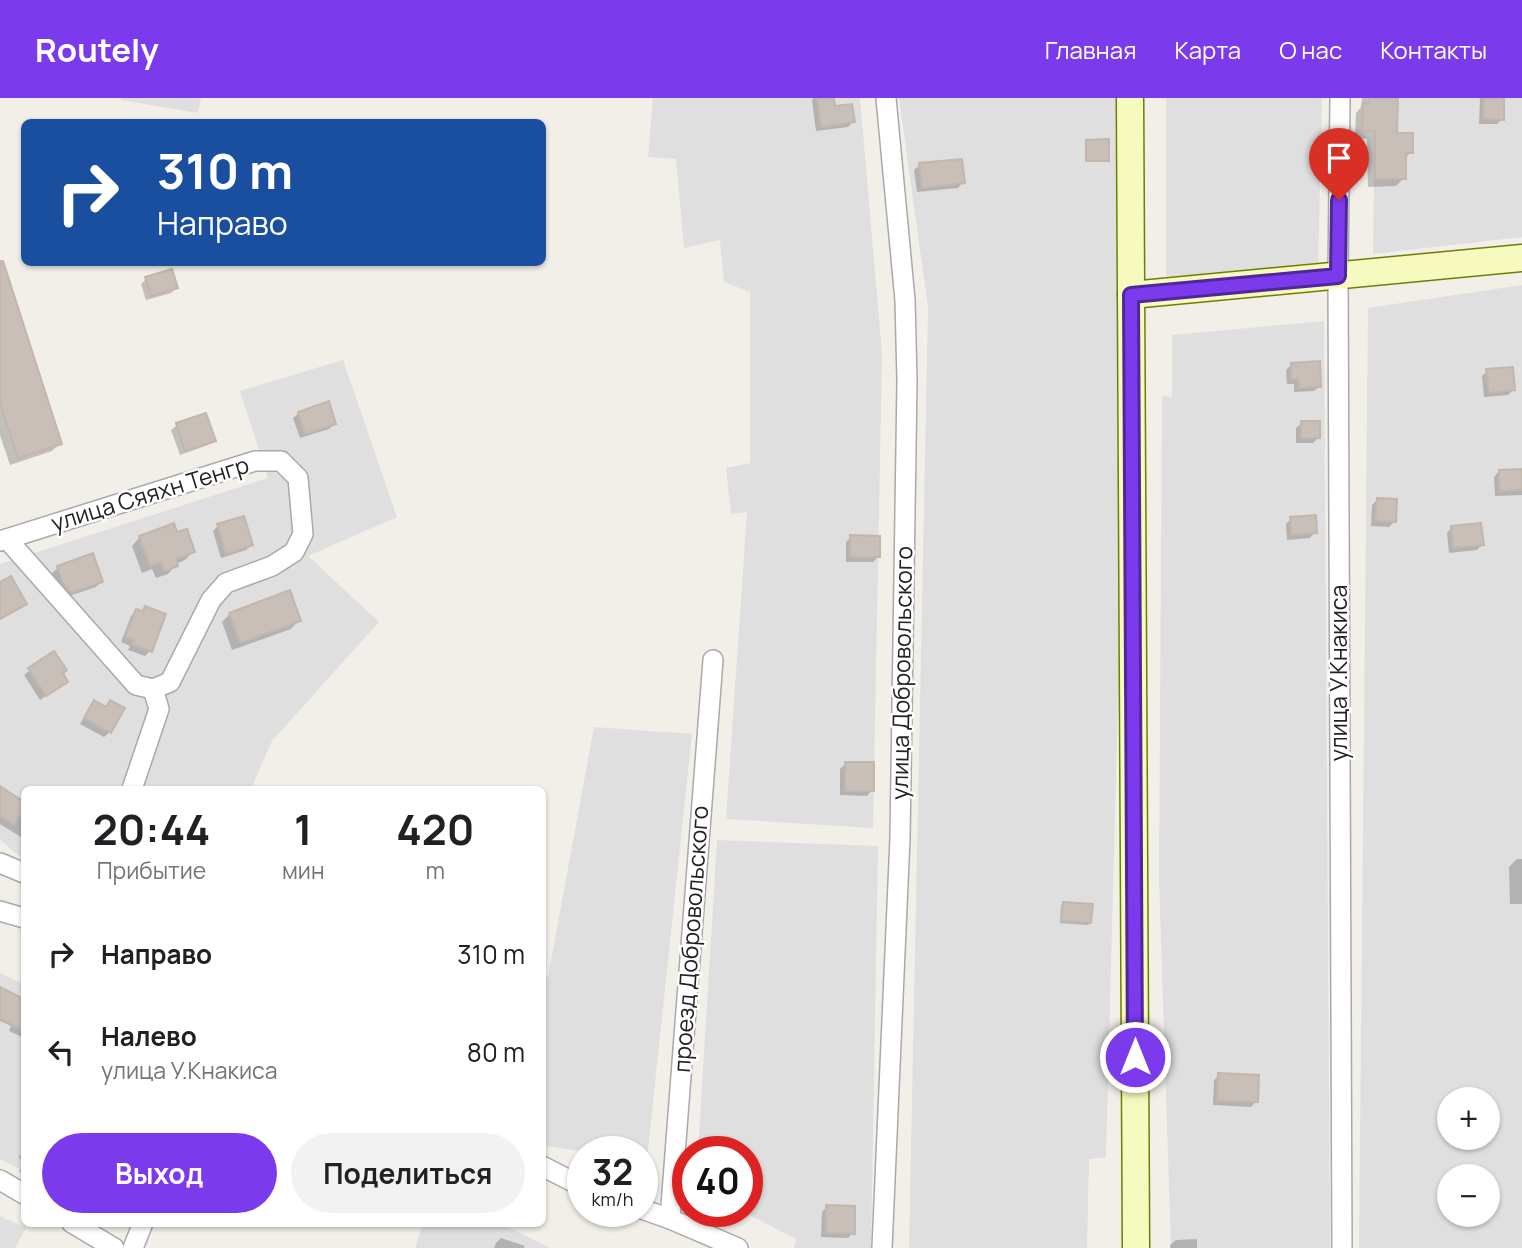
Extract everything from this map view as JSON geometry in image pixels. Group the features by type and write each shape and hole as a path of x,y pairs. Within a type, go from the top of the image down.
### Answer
{"street":[{"name":"улица Добровольского","path":"882,1248 900,838 907,381 905,300 886,98"},
{"path":"1130,98 1136,1248"},
{"name":"улица У.Кнакиса","path":"1340,98 1338,276 1342,1248"},
{"path":"1131,295 1522,258"},
{"name":"улица Сяяхн Тенгр","path":"255,461 281,461 298,478 303,534 294,552 272,566 226,583 211,600 170,682 153,689 136,685 4,540 255,461"},
{"name":"проезд Добровольского","path":"670,1219 713,660"},
{"path":"133,786 159,709 153,689"},
{"path":"0,863 21,872"},
{"path":"0,911 21,917"},
{"path":"546,1168 567,1179"},
{"path":"0,1180 21,1193"},
{"path":"658,1215 738,1248"},
{"path":"79,1227 114,1248"},
{"path":"133,1248 141,1227"}],"shaded area":[{"path":"121,98 201,98 198,113"},
{"path":"653,98 860,98 882,353 873,828 726,819 747,512 731,514 726,468 750,463 750,292 724,282 720,240 684,248 676,159 648,157"},
{"path":"899,98 1118,98 1125,431 1106,1157 1089,1159 1087,1248 909,1248 928,308"},
{"path":"1166,98 1322,98 1318,273 1166,282"},
{"path":"1375,98 1522,98 1522,237 1373,254"},
{"path":"1522,285 1522,1248 1359,1248 1368,308"},
{"path":"1324,321 1330,1248 1171,1248 1159,880 1162,396 1172,397 1172,335"},
{"path":"343,360 397,517 308,556 379,622 272,741 252,786 21,786 21,858 0,840 0,564 268,478 240,391"},
{"path":"594,727 692,734 649,1136 567,1136 567,1149 546,1146 546,977"},
{"path":"717,840 878,846 871,1248 794,1248 796,1239 763,1222 763,1136 699,1136"},
{"path":"0,973 21,983 21,1170 0,1159"},
{"path":"0,1216 26,1228 15,1248 0,1248"},
{"path":"422,1227 508,1227 550,1248 415,1248"}],"building":[{"path":"817,98 834,98 835,106 852,104 855,122 821,127"},
{"path":"1369,98 1398,98 1397,133 1413,133 1413,153 1406,153 1406,179 1375,179 1375,131 1362,131 1363,103 1369,103"},
{"path":"1484,98 1504,98 1504,120 1483,119"},
{"path":"1109,139 1109,161 1086,161 1086,140"},
{"path":"962,159 965,183 922,188 919,163"},
{"path":"0,261 3,261 62,444 18,458 0,403"},
{"path":"172,269 178,288 151,296 145,277"},
{"path":"1320,361 1321,387 1299,388 1298,379 1291,379 1291,363"},
{"path":"1513,367 1515,390 1489,393 1486,369"},
{"path":"329,401 336,424 305,434 298,412"},
{"path":"206,413 216,441 185,451 176,423"},
{"path":"1301,421 1320,421 1320,438 1301,438"},
{"path":"1522,469 1522,490 1499,491 1499,470"},
{"path":"1377,498 1397,499 1396,522 1375,521"},
{"path":"1316,515 1317,533 1291,535 1290,517"},
{"path":"244,516 253,545 226,554 217,524"},
{"path":"174,523 177,532 187,529 195,552 176,559 178,566 164,571 161,562 150,566 139,536"},
{"path":"1481,523 1484,545 1453,548 1451,526"},
{"path":"850,535 880,536 880,557 850,557"},
{"path":"93,553 103,582 71,593 63,583 57,566"},
{"path":"11,576 27,604 0,619 0,582"},
{"path":"290,590 301,621 240,643 229,613"},
{"path":"145,606 166,614 152,652 131,644 134,640 125,637 136,609 143,611"},
{"path":"54,651 67,670 63,673 68,682 46,696 28,668"},
{"path":"94,700 106,707 110,700 125,708 111,733 84,718"},
{"path":"845,762 874,762 874,791 845,791"},
{"path":"0,786 21,800 21,814 14,825 0,816"},
{"path":"1063,902 1093,904 1091,923 1061,921"},
{"path":"0,987 21,998 21,1030 0,1019"},
{"path":"1218,1073 1259,1075 1258,1102 1217,1101"},
{"path":"826,1205 855,1206 855,1234 826,1233"}],"route":[{"path":"1135,1057 1131,295 1338,276 1339,200"}]}
